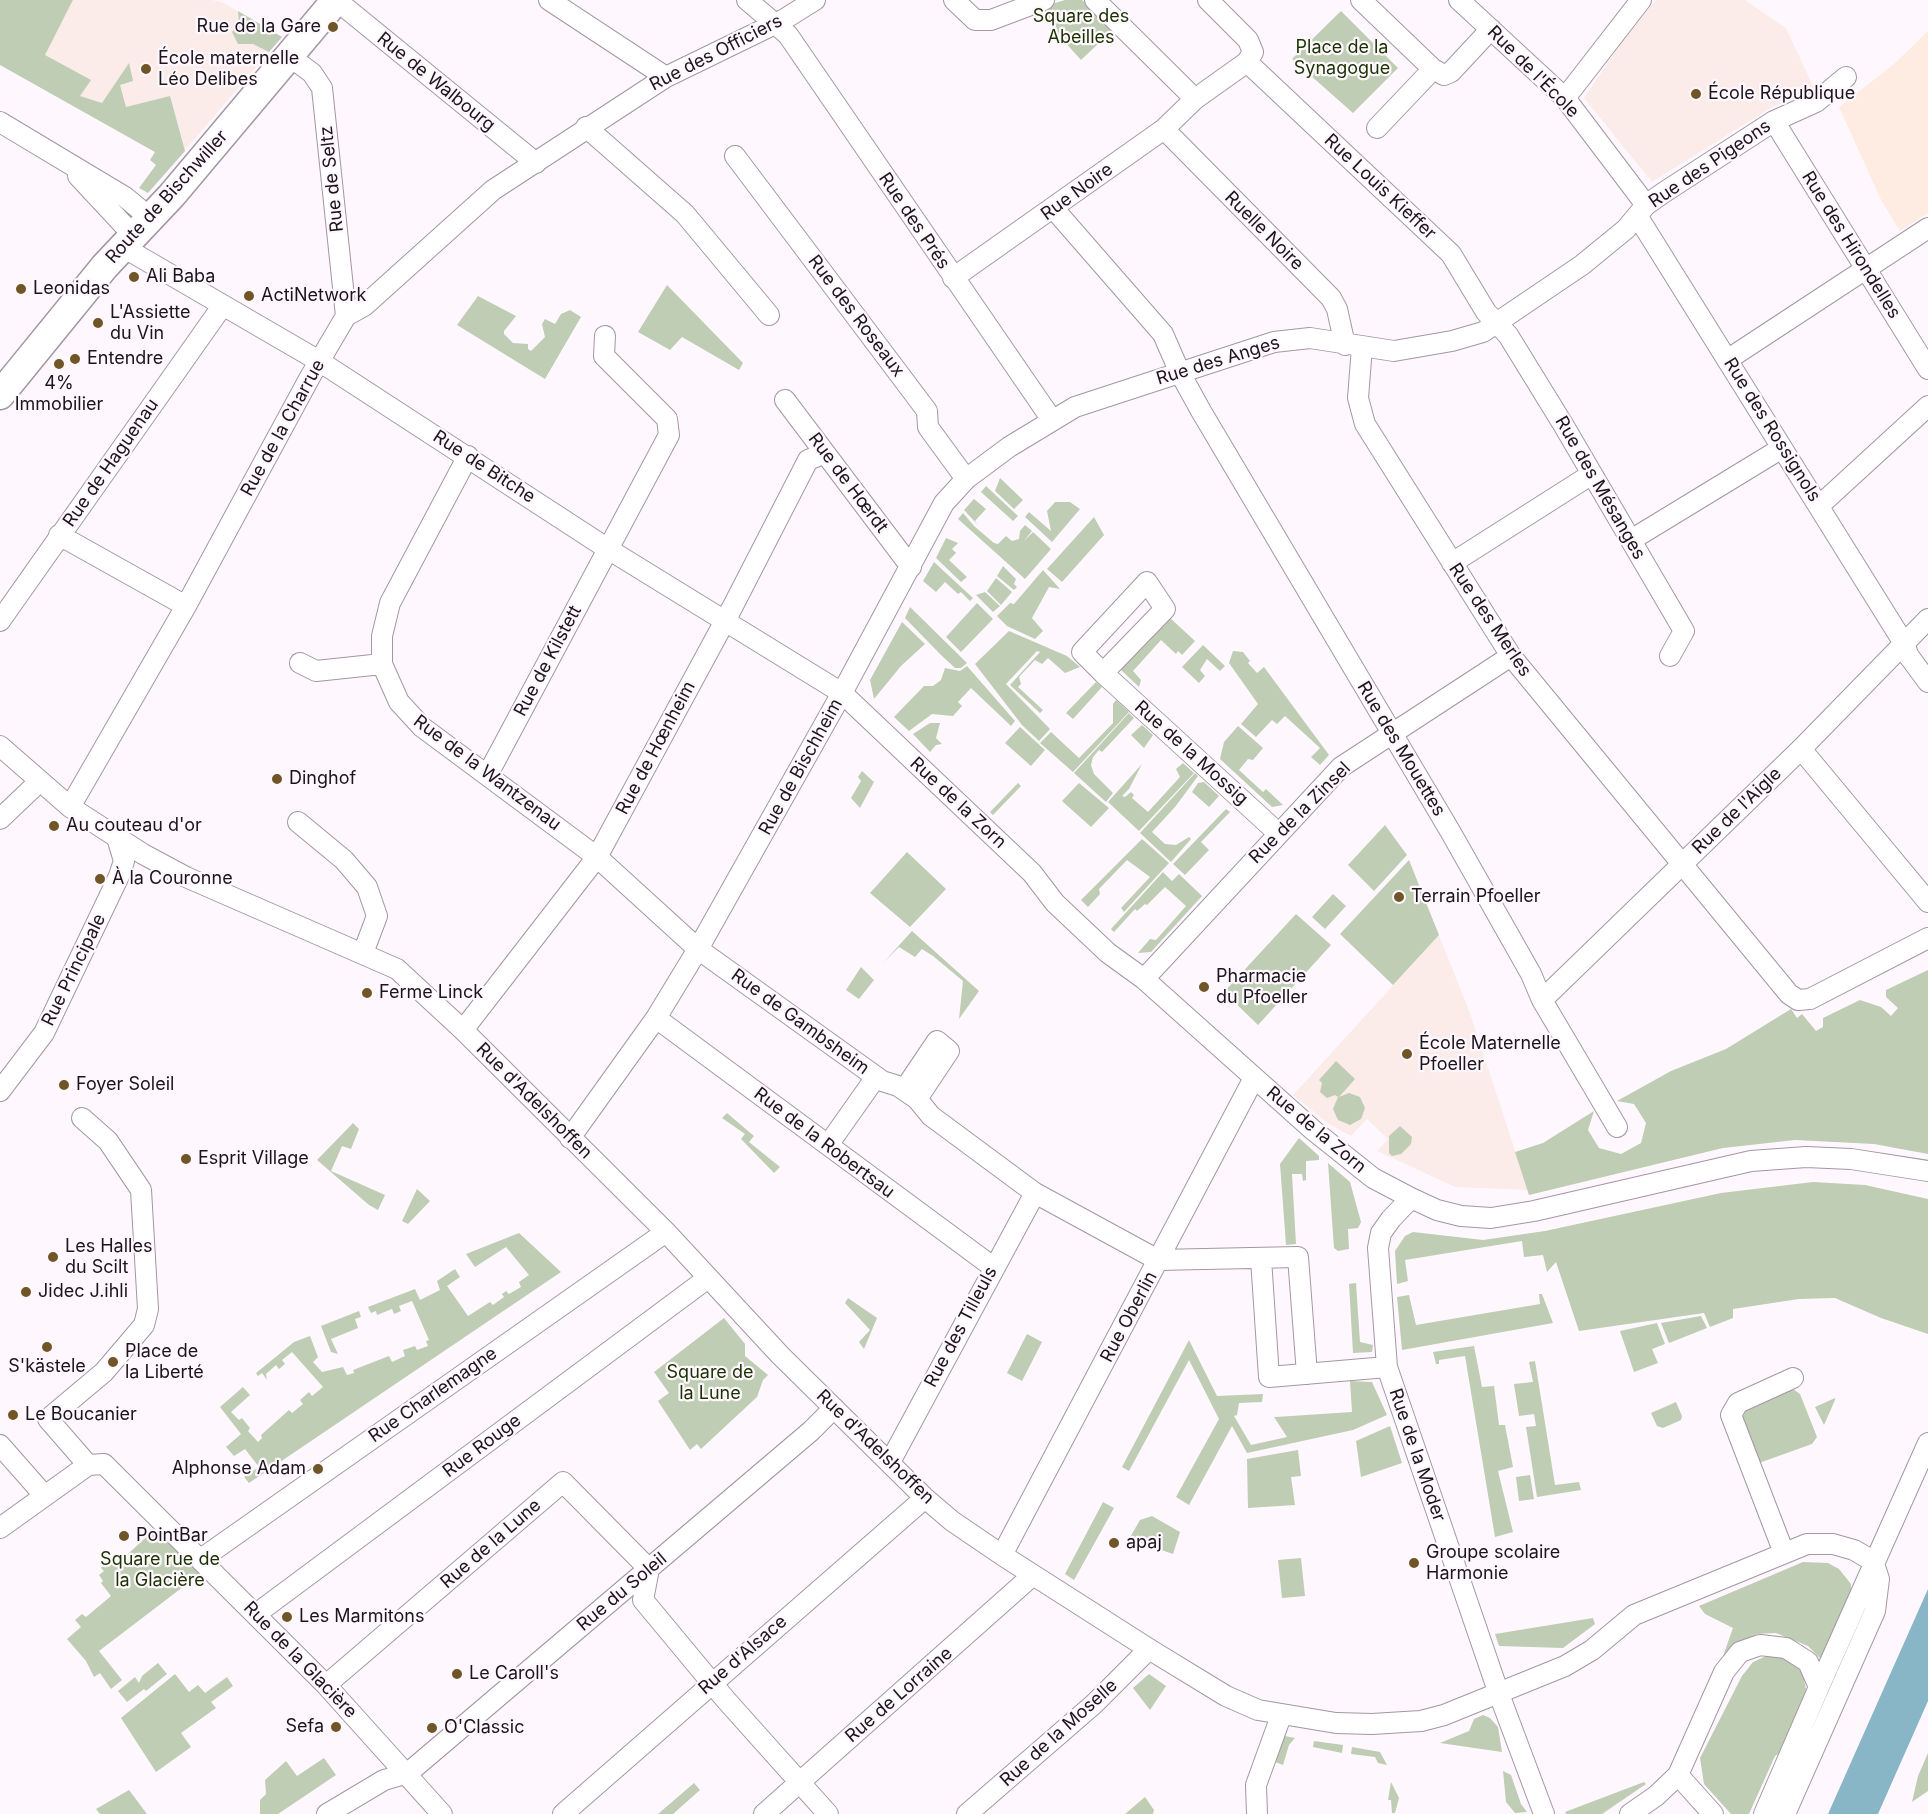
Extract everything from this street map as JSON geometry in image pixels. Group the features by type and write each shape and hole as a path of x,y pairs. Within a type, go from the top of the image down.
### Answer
{"main road":[{"name":"Route de Bischwiller","path":"0,395 34,350 135,233 172,195 336,0"}],"street":[{"name":"Rue de Walbourg","path":"336,0 536,163"},
{"path":"549,0 666,77"},
{"path":"747,0 774,23"},
{"name":"Rue des Officiers","path":"618,107 666,77 774,23 814,0"},
{"path":"954,0 975,20 991,20 1044,0"},
{"path":"1095,0 1195,99"},
{"name":"Rue Louis Kieffer","path":"1208,0 1248,40 1250,57 1451,254 1486,312 1497,324"},
{"path":"1361,0 1439,74 1447,75 1491,29"},
{"path":"1565,98 1641,0"},
{"name":"Rue de l'École","path":"1467,3 1491,29 1565,98 1642,211"},
{"name":"Rue des Prés","path":"774,23 788,35 1052,420"},
{"name":"Rue de Seltz","path":"289,56 312,73 322,88 346,316"},
{"name":"Rue Noire","path":"953,278 1054,209 1164,129 1195,99 1250,57"},
{"path":"1377,128 1433,69"},
{"name":"Rue des Pigeons","path":"1642,211 1774,121 1816,102 1846,77"},
{"name":"Rue de la Charrue","path":"70,807 186,606 319,361 346,316 364,306 416,256 493,190 618,107"},
{"name":"Rue des Hirondelles","path":"1774,121 1928,369"},
{"name":"Rue de Bitche","path":"0,122 125,197 135,233 223,304 319,361 608,549 842,693"},
{"path":"586,127 685,214 769,315"},
{"name":"Ruelle Noire","path":"1164,129 1331,298 1354,346"},
{"name":"Rue des Roseaux","path":"735,156 927,411 928,427 966,479"},
{"name":"Rue des Mouettes","path":"1054,209 1155,322 1180,373 1525,964 1542,1000 1617,1127"},
{"name":"Rue des Anges","path":"1052,420 1075,407 1281,340 1310,338 1394,351 1470,337 1497,324 1582,265 1642,211"},
{"name":"Rue des Rossignols","path":"1642,211 1727,360 1905,645 1908,655 1928,682"},
{"path":"1727,360 1928,228"},
{"name":"Rue de Haguenau","path":"0,621 223,304"},
{"name":"Rue des Mésanges","path":"1497,324 1508,335 1572,439 1684,631 1671,656"},
{"name":"Rue de Kilstett","path":"488,774 669,435 667,419 604,356 605,336"},
{"name":"Rue des Merles","path":"1354,346 1358,398 1365,424 1511,656 1794,999 1810,999 1928,938"},
{"name":"Rue de Hœrdt","path":"785,400 911,567"},
{"path":"1819,506 1928,406"},
{"name":"Rue de Bischheim","path":"570,1138 656,1018 698,949 842,693 944,503 966,479 1009,447 1052,420"},
{"path":"1631,540 1782,448"},
{"name":"Rue de Hœnheim","path":"463,1030 597,857 725,621 808,460 825,453"},
{"name":"Rue de la Wantzenau","path":"468,456 390,603 382,636 382,664 399,702 422,727 597,857 698,949"},
{"path":"1452,563 1592,474"},
{"path":"59,535 186,606"},
{"name":"Rue de la Mossig","path":"1103,673 1165,609 1147,582 1082,652 1103,673 1278,833"},
{"name":"Rue de l'Aigle","path":"1542,1000 1801,749 1928,619"},
{"name":"Rue de la Zinsel","path":"1144,979 1341,767 1511,656"},
{"path":"300,663 315,671 382,664"},
{"name":"Rue de la Zorn","path":"842,693 1032,873 1054,903 1108,953 1144,979 1254,1078 1373,1178 1437,1210 1461,1216 1491,1218 1534,1211 1751,1161 1806,1157 1851,1159 1928,1172"},
{"name":"Rue d'Adelshoffen","path":"0,746 70,807 118,841 186,877 397,969 463,1030 666,1232 834,1408 925,1498 952,1521 1002,1555 1149,1649 1226,1696 1258,1710 1281,1716 1372,1724 1421,1721 1444,1715 1566,1666 1592,1650 1634,1615 1807,1544 1833,1544 1854,1550 1874,1561"},
{"path":"1801,749 1928,902"},
{"path":"0,819 40,781"},
{"path":"298,822 344,860 367,887 377,916 363,953"},
{"name":"Rue Principale","path":"0,1091 44,1034 119,876 124,861 118,841"},
{"name":"Rue de Gambsheim","path":"698,949 876,1077 910,1095 931,1116 1035,1193 1158,1260 1298,1257 1307,1374"},
{"name":"Rue de la Robertsau","path":"656,1018 993,1267"},
{"path":"828,1145 876,1077"},
{"name":"Rue Oberlin","path":"1002,1555 1254,1078"},
{"path":"0,1528 42,1504 88,1465 48,1419 111,1365 144,1325 148,1310 141,1190 108,1141 82,1118"},
{"name":"Rue des Tilleuls","path":"890,1462 993,1267 1035,1193"},
{"name":"Rue de la Moder","path":"1411,1198 1391,1219 1382,1233 1378,1248 1387,1367 1499,1694 1545,1814"},
{"name":"Rue Charlemagne","path":"201,1559 666,1232"},
{"path":"1261,1258 1269,1377 1387,1367"},
{"name":"Rue Rouge","path":"256,1614 708,1278"},
{"path":"1784,1553 1731,1415 1738,1403 1793,1378"},
{"name":"Rue du Soleil","path":"408,1773 811,1431 834,1408"},
{"path":"1764,1814 1928,1443"},
{"path":"0,1445 42,1504"},
{"name":"Rue de la Glacière","path":"88,1465 104,1464 201,1559 326,1685 408,1773 442,1814"},
{"name":"Rue de la Lune","path":"326,1685 563,1482 648,1569"},
{"name":"Rue d'Alsace","path":"563,1814 925,1498"},
{"path":"1785,1814 1875,1611 1879,1580 1874,1561"},
{"path":"648,1569 643,1600 711,1683 828,1814"},
{"name":"Rue de Lorraine","path":"764,1814 1033,1575"},
{"path":"1630,1814 1656,1797 1678,1775 1724,1672 1740,1652 1760,1645 1786,1648 1808,1662 1819,1687"},
{"name":"Rue de la Moselle","path":"967,1814 1094,1704 1149,1649"},
{"path":"1257,1814 1256,1785 1281,1716"},
{"path":"327,1814 384,1780 408,1773"},
{"path":"1678,1775 1713,1814"}],"shaded area":[{"name":"École maternelle Léo Delibes","path":"73,0 212,0 222,2 282,37 174,163 31,82"},
{"name":"École République","path":"1656,0 1745,0 1786,28 1815,90 1772,107 1652,182 1584,98 1620,45"},
{"path":"1928,31 1928,213 1900,231 1881,200 1839,107 1894,64"},
{"name":"École Maternelle Pfoeller","path":"1439,935 1470,1013 1528,1190 1455,1187 1377,1151 1388,1139 1367,1119 1351,1136 1327,1123 1293,1095"}],"green space":[{"path":"0,0 73,0 45,55 91,80 80,96 102,103 129,63 133,81 120,85 126,107 170,96 185,151 148,193 139,188 156,165 150,160 155,152 0,65"},
{"name":"Square des Abeilles","path":"1065,0 1082,0 1115,28 1081,60 1054,30 1042,7"},
{"path":"238,11 282,37 269,52 253,44 238,44 232,32 239,23"},
{"name":"Place de la Synagogue","path":"1341,11 1398,68 1353,113 1292,59"},
{"path":"667,285 743,363 739,370 682,337 670,350 638,332"},
{"path":"478,296 516,316 504,334 513,343 528,344 528,349 531,351 545,337 542,324 545,319 555,324 561,314 570,310 581,317 545,379 457,325"},
{"path":"1000,478 1023,500 1014,509 995,491"},
{"path":"986,486 1018,516 1013,521 981,492"},
{"path":"974,499 986,509 975,521 978,525 964,510"},
{"path":"1055,502 1070,502 1080,509 1052,542 1025,517 1029,512 1051,531 1047,511"},
{"path":"963,513 994,543 998,544 1006,536 1012,541 1019,539 1020,531 1025,525 1032,531 1024,541 1033,532 1051,549 1025,579 958,519"},
{"path":"1094,517 1104,535 1062,582 1047,569"},
{"path":"946,538 958,543 952,549 956,553 949,560 967,577 961,582 936,558"},
{"path":"934,562 973,598 970,601 945,582 936,592 923,581"},
{"path":"1003,566 1016,579 1014,584 1017,587 1014,590 997,576"},
{"path":"1043,570 1060,589 1049,587 1032,618 1043,631 1035,639 1007,626 997,616 1010,603 1014,604"},
{"path":"996,578 1012,592 1001,605 987,591"},
{"path":"985,592 1000,606 993,612 976,595"},
{"path":"977,603 993,619 961,652 946,637"},
{"path":"910,607 967,663 961,668 955,668 940,654 905,618"},
{"path":"1169,617 1195,641 1182,655 1178,651 1176,654 1161,640 1133,671 1141,680 1139,687 1120,669"},
{"path":"902,622 925,644 901,666 874,699 870,680"},
{"path":"1009,631 1067,656 1080,667 1065,673 1048,658 1042,664 1035,660 1019,677 1021,684 1018,687 1043,710 1040,713 1010,685 1040,652 1037,651 1006,684 1050,729 1039,741 1022,725 975,664"},
{"path":"1203,645 1225,666 1220,671 1207,659 1200,670 1205,676 1199,683 1182,667"},
{"path":"1233,651 1243,652 1250,661 1248,663 1257,673 1264,667 1329,755 1320,765 1311,757 1320,748 1285,716 1277,724 1272,720 1256,737 1241,724 1258,704 1229,663"},
{"path":"967,666 1015,721 1011,726 971,688 958,702 962,706 953,716 932,714 909,731 894,717 924,686 933,686 941,680 945,668 960,671"},
{"path":"1096,682 1102,687 1073,719 1066,713"},
{"path":"1116,700 1129,712 1073,772 1040,743 1051,732 1079,758 1113,723 1113,704"},
{"path":"1129,713 1134,718 1102,752 1099,750 1093,757 1091,765 1094,774 1113,793 1106,802 1074,773"},
{"path":"930,723 940,723 936,738 942,744 936,745 930,752 913,734"},
{"path":"1142,725 1153,735 1144,748 1131,735"},
{"path":"1238,726 1263,748 1253,760 1248,759 1239,770 1263,792 1266,789 1283,805 1272,807 1220,759 1224,742"},
{"path":"1020,727 1045,750 1031,766 1005,743"},
{"path":"1183,763 1194,773 1139,831 1108,802 1142,764 1129,789 1122,796 1125,797 1131,792 1134,795 1132,798 1148,812 1180,777 1176,769"},
{"path":"862,771 874,782 860,808 851,798 861,781 858,777"},
{"path":"1195,773 1198,776 1175,807 1152,832 1165,844 1176,845 1189,837 1191,839 1171,862 1140,833"},
{"path":"1204,782 1219,796 1209,807 1192,792 1198,783"},
{"path":"1018,783 1021,786 993,815 990,812"},
{"path":"1079,783 1109,808 1091,827 1062,801"},
{"path":"1226,809 1230,812 1201,842 1209,850 1185,875 1173,864"},
{"path":"1385,825 1407,855 1374,891 1348,865"},
{"path":"1142,839 1169,863 1124,912 1121,908 1150,877 1127,860 1099,889 1100,894 1088,907 1081,900"},
{"path":"907,852 946,889 910,927 870,893"},
{"name":"Terrain Pfoeller","path":"1409,860 1439,935 1393,985 1340,934"},
{"path":"1163,872 1172,881 1179,874 1202,896 1151,952 1138,953 1150,939 1156,940 1186,906 1165,887 1147,905 1145,904 1137,911 1135,909 1114,932 1111,929"},
{"path":"1333,894 1346,906 1325,929 1312,917"},
{"path":"1296,914 1331,945 1258,1025 1224,992"},
{"path":"912,931 979,991 959,1019 963,981 933,956 922,949 915,957 899,947 883,963"},
{"path":"861,967 874,980 859,999 846,990"},
{"path":"1928,970 1928,1154 1874,1144 1795,1140 1723,1148 1529,1195 1515,1152 1543,1143 1594,1111 1588,1130 1599,1148 1621,1154 1641,1143 1646,1123 1634,1104 1617,1101 1671,1071 1726,1049 1791,1009 1797,1018 1802,1014 1816,1031 1823,1027 1823,1018 1860,1000 1881,1007 1891,1016 1898,1008 1886,997 1886,990"},
{"path":"1336,1061 1355,1079 1339,1097 1349,1093 1360,1097 1365,1108 1361,1119 1350,1125 1338,1120 1333,1109 1338,1097 1335,1095 1327,1098 1320,1092 1322,1083 1319,1080"},
{"path":"727,1113 754,1136 749,1142 780,1167 774,1173 741,1139 745,1134 722,1118"},
{"path":"353,1123 359,1129 351,1149 342,1146 331,1171 385,1195 378,1210 369,1205 317,1160"},
{"path":"1400,1126 1412,1137 1411,1144 1401,1154 1392,1156 1389,1153 1389,1136"},
{"path":"1299,1138 1319,1156 1319,1160 1306,1161 1306,1180 1303,1181 1302,1174 1292,1174 1296,1244 1286,1245 1280,1164"},
{"path":"1328,1163 1350,1182 1361,1222 1358,1228 1348,1229 1349,1249 1338,1251 1334,1248"},
{"path":"1813,1182 1865,1185 1928,1199 1928,1334 1881,1318 1835,1298 1799,1299 1733,1309 1733,1318 1710,1327 1704,1313 1579,1331 1556,1262 1547,1272 1543,1255 1524,1257 1522,1241 1405,1260 1408,1281 1397,1284 1395,1251 1405,1236 1413,1232 1483,1240 1545,1231 1721,1193"},
{"path":"417,1189 430,1201 408,1224 402,1221"},
{"path":"519,1233 561,1272 249,1483 244,1477 259,1467 245,1449 234,1456 226,1447 241,1434 220,1407 243,1387 250,1395 231,1412 239,1420 242,1418 250,1428 248,1431 258,1442 262,1438 261,1435 289,1410 292,1413 303,1404 300,1400 309,1392 312,1396 323,1387 292,1352 282,1360 285,1364 279,1369 276,1365 266,1374 267,1380 262,1373 258,1376 256,1373 294,1342 310,1336 318,1357 313,1362 322,1372 343,1367 347,1375 354,1373 353,1370 389,1356 392,1362 405,1356 403,1350 415,1346 417,1350 428,1346 426,1341 429,1340 412,1301 399,1306 401,1311 394,1314 392,1309 377,1315 376,1311 371,1313 368,1307 415,1289 420,1300 440,1290 437,1281 455,1269 460,1277 447,1286 468,1316 490,1302 493,1305 504,1297 502,1294 506,1291 509,1294 521,1287 519,1282 529,1275 506,1247 475,1267 466,1254"},
{"path":"1356,1283 1360,1342 1373,1345 1372,1352 1353,1353 1349,1284"},
{"path":"1539,1294 1542,1294 1553,1323 1402,1350 1397,1297 1409,1295 1416,1325 1540,1304"},
{"path":"848,1298 877,1318 864,1349 859,1342 870,1330 845,1303"},
{"path":"359,1311 361,1317 355,1319 358,1328 331,1339 338,1354 331,1352 321,1326"},
{"path":"1701,1316 1707,1328 1669,1343 1661,1323"},
{"name":"Square de la Lune","path":"724,1318 745,1344 745,1356 768,1375 763,1380 757,1397 701,1449 697,1444 690,1450 658,1401 669,1393 654,1372"},
{"path":"1657,1323 1665,1344 1652,1349 1658,1363 1634,1372 1620,1331"},
{"path":"1027,1334 1042,1342 1022,1381 1007,1373"},
{"path":"1189,1340 1217,1396 1263,1394 1262,1402 1239,1403 1237,1415 1234,1416 1251,1445 1287,1437 1274,1417 1352,1412 1350,1381 1372,1382 1387,1415 1353,1430 1247,1453 1232,1426 1189,1505 1176,1497 1219,1419 1189,1360 1129,1471 1122,1467"},
{"path":"1474,1346 1482,1387 1494,1386 1499,1425 1505,1425 1513,1467 1498,1471 1513,1532 1495,1537 1465,1356 1439,1360 1439,1364 1436,1364 1433,1352"},
{"path":"1535,1361 1555,1485 1579,1482 1581,1490 1537,1497 1526,1427 1536,1426 1534,1414 1519,1416 1514,1384 1533,1382 1529,1362"},
{"path":"1793,1389 1800,1394 1817,1437 1812,1444 1759,1463 1742,1420 1746,1409"},
{"path":"1835,1398 1835,1400 1824,1425 1815,1407"},
{"path":"1676,1402 1682,1416 1681,1420 1663,1428 1657,1426 1651,1413"},
{"path":"1390,1426 1402,1463 1361,1477 1356,1441"},
{"path":"1298,1450 1301,1476 1291,1477 1295,1505 1248,1508 1247,1459"},
{"path":"1530,1475 1534,1499 1519,1501 1516,1477"},
{"path":"1103,1502 1114,1508 1074,1580 1065,1574"},
{"path":"1152,1516 1180,1532 1173,1554 1129,1539 1140,1520"},
{"name":"Square rue de la Glacière","path":"155,1529 200,1574 99,1651 122,1680 111,1689 100,1673 94,1677 86,1661 67,1639 81,1627 75,1620 82,1614 86,1617 111,1596 101,1583 103,1581 99,1575 104,1571 101,1568 110,1560 117,1564"},
{"path":"1301,1558 1305,1596 1282,1598 1278,1560"},
{"path":"1803,1562 1828,1563 1839,1569 1851,1584 1851,1594 1822,1660 1808,1646 1776,1633 1757,1634 1739,1642 1723,1656 1733,1628 1705,1614 1699,1606"},
{"path":"1593,1618 1595,1624 1563,1648 1499,1646 1495,1634"},
{"path":"1782,1655 1795,1663 1803,1675 1806,1689 1804,1704 1782,1752 1775,1756 1749,1814 1731,1814 1704,1784 1700,1758 1742,1676 1753,1662 1766,1656"},
{"path":"158,1663 167,1674 146,1691 144,1689 127,1702 118,1691 135,1677 139,1683 142,1676"},
{"path":"175,1674 189,1692 198,1685 205,1693 227,1677 233,1686 211,1702 216,1708 181,1733 191,1747 156,1772 121,1718"},
{"path":"1149,1674 1166,1686 1150,1710 1133,1688"},
{"path":"1483,1715 1490,1718 1498,1727 1502,1752 1440,1743 1469,1731 1474,1719"},
{"path":"1285,1736 1295,1738 1289,1745 1283,1765 1275,1762"},
{"path":"1314,1741 1343,1745 1342,1753 1313,1747"},
{"path":"1352,1747 1380,1752 1387,1765 1378,1763 1375,1757 1351,1754"},
{"path":"1928,1753 1928,1791 1912,1802 1918,1776"},
{"path":"324,1758 336,1775 278,1814 260,1814 260,1800 266,1794 265,1780 286,1761 297,1776"},
{"path":"1503,1771 1511,1775 1521,1804 1527,1812 1515,1813 1506,1802"},
{"path":"1391,1782 1399,1798 1395,1813 1392,1813 1391,1800 1388,1800"},
{"path":"1644,1782 1646,1784 1602,1814 1566,1814 1565,1812"},
{"path":"694,1783 700,1790 673,1814 658,1814"},
{"path":"129,1790 147,1814 100,1814 96,1809"},
{"path":"1145,1797 1154,1810 1153,1814 1125,1814"}],"water":[{"path":"1928,1589 1928,1701 1878,1814 1828,1814"}],"place":[{"name":"Rue de la Gare","path":"333,27"},
{"name":"École maternelle Léo Delibes","path":"146,69"},
{"name":"École République","path":"1696,94"},
{"name":"Ali Baba","path":"134,277"},
{"name":"Leonidas","path":"21,289"},
{"name":"ActiNetwork","path":"249,296"},
{"name":"L'Assiette du Vin","path":"98,323"},
{"name":"Entendre","path":"75,359"},
{"name":"4% Immobilier","path":"59,364"},
{"name":"Dinghof","path":"277,779"},
{"name":"Au couteau d'or","path":"54,826"},
{"name":"À la Couronne","path":"100,879"},
{"name":"Terrain Pfoeller","path":"1399,897"},
{"name":"Pharmacie du Pfoeller","path":"1204,987"},
{"name":"Ferme Linck","path":"367,993"},
{"name":"École Maternelle Pfoeller","path":"1407,1054"},
{"name":"Foyer Soleil","path":"64,1085"},
{"name":"Esprit Village","path":"186,1159"},
{"name":"Les Halles du Scilt","path":"53,1257"},
{"name":"Jidec J.ihli","path":"26,1292"},
{"name":"S'kästele","path":"47,1347"},
{"name":"Place de la Liberté","path":"113,1362"},
{"name":"Le Boucanier","path":"13,1415"},
{"name":"Alphonse Adam","path":"318,1469"},
{"name":"PointBar","path":"124,1536"},
{"name":"apaj","path":"1114,1543"},
{"name":"Groupe scolaire Harmonie","path":"1414,1563"},
{"name":"Les Marmitons","path":"287,1617"},
{"name":"Le Caroll's","path":"457,1674"},
{"name":"Sefa","path":"336,1727"},
{"name":"O'Classic","path":"432,1728"}]}
